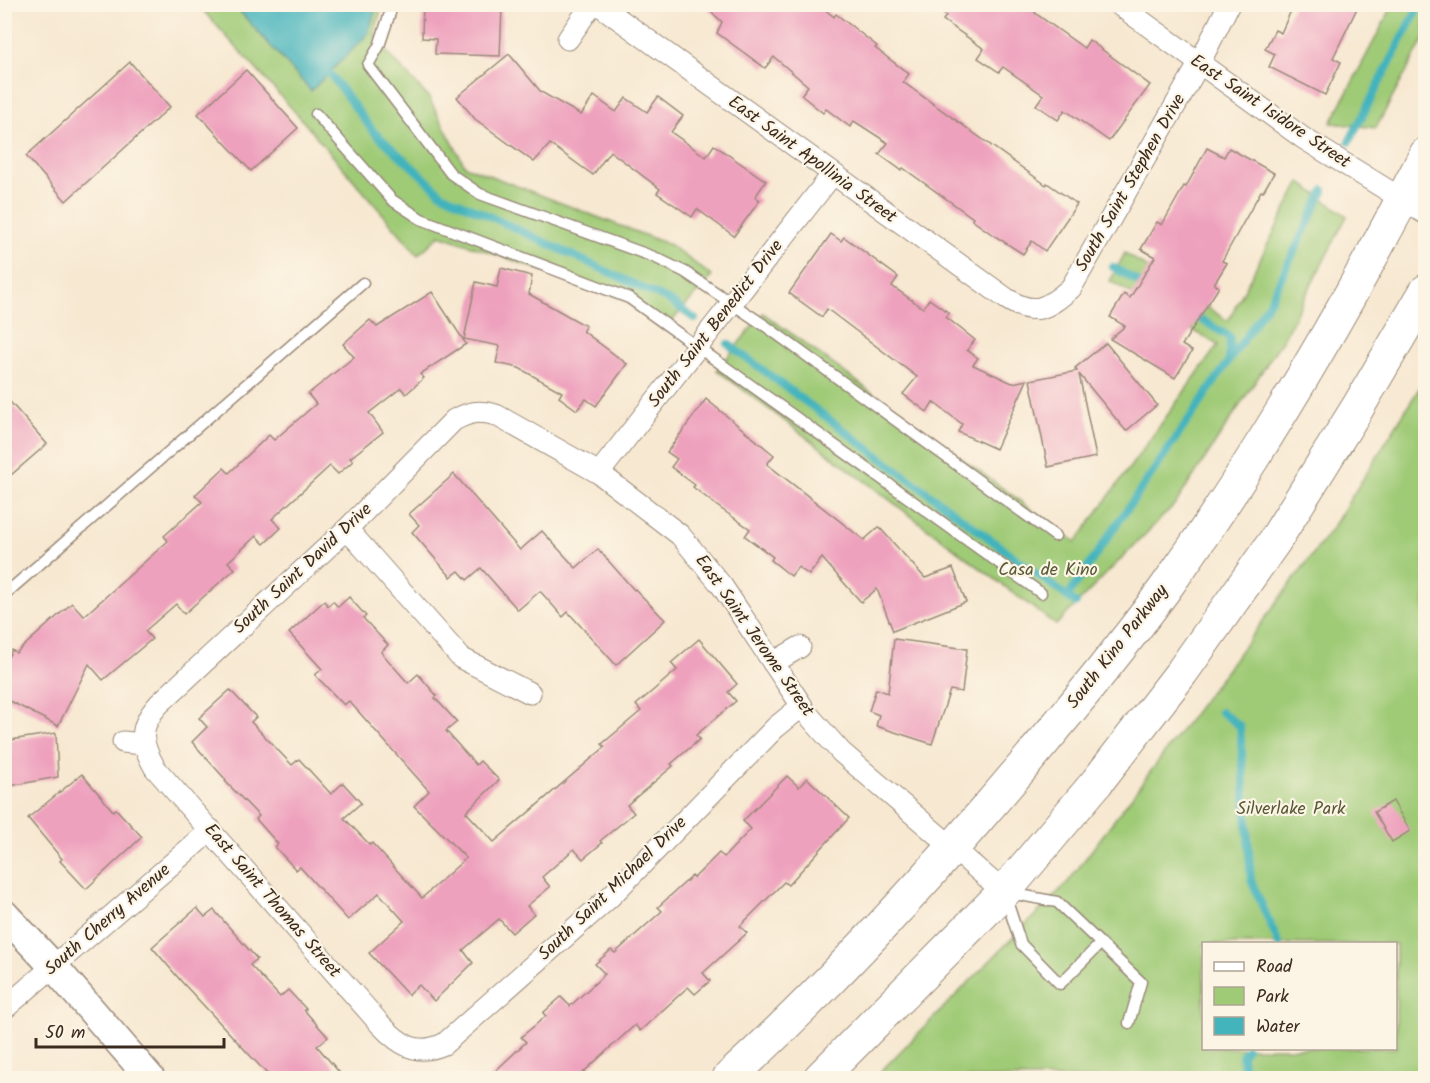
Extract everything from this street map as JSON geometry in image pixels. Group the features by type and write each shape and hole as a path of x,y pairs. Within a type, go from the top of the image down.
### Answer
{"main road":[{"name":"South Kino Parkway","path":"729,1078 866,943 952,849 1045,743 1163,590 1231,492 1297,387 1358,283 1414,207 1425,154"},
{"path":"819,1078 1004,892 1097,782 1182,672 1254,569 1358,407 1425,291"}],"street":[{"path":"568,39 592,4"},
{"name":"East Saint Apollinia Street","path":"598,4 832,175 1007,299 1036,314"},
{"name":"East Saint Isidore Street","path":"1118,4 1303,138 1414,207"},
{"name":"South Saint Stephen Drive","path":"1036,314 1071,288 1199,64 1229,4"},
{"name":"South Saint Benedict Drive","path":"599,473 832,175"},
{"name":"East Saint Jerome Street","path":"482,411 496,415 599,473 680,535 722,586 802,706 841,752 1004,892"},
{"name":"South Saint David Drive","path":"133,743 144,728 147,717 159,704 348,529 454,420 465,414 482,411"},
{"path":"348,529 461,658 530,693"},
{"path":"773,663 800,647"},
{"name":"South Saint Michael Drive","path":"414,1054 444,1044 610,897 775,728 802,706"},
{"name":"East Saint Thomas Street","path":"133,743 380,1024 392,1037 414,1054"},
{"name":"South Cherry Avenue","path":"4,1009 211,830"},
{"path":"4,914 54,967 150,1078"}],"lane":[{"path":"393,4 379,46 368,65 451,174 480,194 654,257 685,272 732,303 1055,536"},
{"path":"315,114 392,200 421,219 629,298 1041,593"},
{"path":"4,595 363,283"},
{"path":"1101,943 1060,984 1021,944 1004,892 1057,902 1101,943 1141,982 1129,1023"}],"green space":[{"path":"198,5 382,5 375,34 384,49 429,98 465,166 670,245 712,276 664,330 621,298 440,235 418,255 295,112"},
{"path":"1393,5 1425,5 1425,37 1376,128 1331,123"},
{"name":"Casa de Kino","path":"1300,182 1347,216 1283,339 1176,503 1056,625 717,370 763,313 1076,542 1218,345 1110,281 1125,253 1228,321"},
{"name":"Silverlake Park","path":"1425,379 1425,1078 874,1078 1068,882 1333,527"}],"water":[{"path":"234,5 377,5 368,34 311,91"}],"building":[{"path":"423,4 502,7 500,56 435,54 436,39 422,38"},
{"path":"703,4 818,4 834,17 836,14 909,74 903,82 1046,185 1047,183 1077,204 1045,251 1032,241 1023,254 972,220 973,218 903,168 901,170 879,154 888,143 854,121 850,127 826,109 823,113 801,95 808,86 774,57 765,68 717,33 722,22"},
{"path":"930,4 1041,4 1035,13 1084,48 1089,40 1150,85 1109,141 1065,110 1058,120 1036,105 1043,95 1003,67 999,72 978,58 984,49 943,20 946,16"},
{"path":"1294,4 1359,4 1333,58 1341,62 1325,95 1269,67 1275,54 1265,49 1275,30 1281,33"},
{"path":"509,54 541,92 581,115 594,96 616,112 626,98 647,112 658,97 683,116 671,132 706,157 714,145 766,181 755,197 760,200 734,236 697,209 692,217 657,193 660,189 610,151 593,175 550,144 534,162 475,119 457,97"},
{"path":"130,62 170,107 66,201 26,156"},
{"path":"246,70 298,128 251,171 198,114"},
{"path":"1207,148 1224,157 1229,148 1274,173 1263,192 1261,191 1222,261 1227,263 1214,284 1219,287 1182,345 1192,351 1175,378 1110,339 1125,326 1110,317 1124,294 1130,298 1155,257 1141,249 1157,222 1162,225"},
{"path":"831,234 841,241 844,237 898,277 892,286 923,308 929,299 949,313 946,317 975,340 967,350 978,358 973,365 1012,383 1027,380 996,449 958,432 962,424 933,402 927,412 903,394 917,377 827,309 822,317 789,293"},
{"path":"501,268 532,276 529,294 586,326 583,331 627,364 596,406 586,399 577,410 559,397 562,392 519,368 496,363 500,346 464,339 476,282 497,287"},
{"path":"432,292 466,344 420,374 424,378 406,394 401,388 369,413 383,432 350,458 353,461 338,474 330,466 272,519 281,528 264,544 256,536 228,562 235,569 184,614 176,604 145,631 152,639 103,680 89,664 58,726 4,698 4,664 12,650 16,653 72,603 84,616 168,541 164,536 202,502 195,495 224,468 229,473 269,435 274,440 316,404 308,394 354,357 343,344 370,320 377,327"},
{"path":"1106,343 1157,405 1126,431 1079,374 1096,457 1048,467 1030,380 1077,371 1075,368"},
{"path":"4,395 47,444 4,481"},
{"path":"706,399 774,455 767,464 864,540 879,527 925,578 953,568 966,602 893,631 877,589 861,602 822,558 809,575 798,567 791,576 771,560 773,557 745,536 750,529 717,506 671,467 677,459 667,452"},
{"path":"454,474 520,550 542,531 576,568 598,549 634,590 665,620 616,665 568,612 563,617 540,591 518,610 481,568 467,580 459,571 451,577 412,532 419,525 409,514"},
{"path":"349,597 366,616 363,618 388,645 381,652 408,683 418,674 437,696 435,698 457,722 446,731 476,765 480,761 499,780 466,812 494,842 605,747 602,744 641,711 636,705 677,670 671,663 699,639 737,684 728,692 736,701 696,735 700,739 671,764 673,766 627,805 634,813 600,841 602,843 583,859 574,849 542,877 550,887 527,906 534,914 512,933 499,919 463,950 473,963 434,1001 419,985 408,995 369,953 404,921 379,893 348,920 300,867 296,870 275,847 278,844 256,819 259,816 192,742 207,727 199,718 230,690 256,717 251,722 292,765 299,759 331,794 343,783 361,803 344,818 370,845 372,843 422,898 466,858 414,806 429,791 349,701 344,705 315,675 322,669 289,633 324,601 328,606 333,601 338,607"},
{"path":"894,639 967,649 962,692 950,690 932,744 876,726 879,715 869,711 876,689 888,693"},
{"path":"56,733 58,777 4,787 4,741"},
{"path":"82,774 113,811 116,809 142,837 86,889 60,861 62,859 28,818"},
{"path":"787,776 799,787 807,778 849,818 788,885 784,882 740,926 747,933 703,973 710,981 695,994 688,987 640,1031 635,1025 577,1078 488,1078 526,1042 521,1037 546,1016 543,1013 561,997 570,1006 605,974 595,964 611,950 615,953 662,911 658,907 692,876 694,878 719,853 724,857 751,829 743,821"},
{"path":"1393,801 1410,831 1392,842 1374,812"},
{"path":"197,908 205,917 214,910 257,959 250,965 280,997 288,990 306,1009 304,1010 328,1037 317,1046 344,1078 271,1078 181,981 152,947"}],"waterway":[{"path":"1349,142 1420,4"},
{"path":"323,65 373,131 442,194 670,301 695,319"},
{"path":"1067,597 1270,301 1324,190"},
{"path":"1113,267 1148,288"},
{"path":"1192,314 1230,337 1229,359"},
{"path":"728,344 1076,603"},
{"path":"1221,712 1240,726 1251,880 1278,942"},
{"path":"1244,1078 1242,1055 1246,1050"}]}
